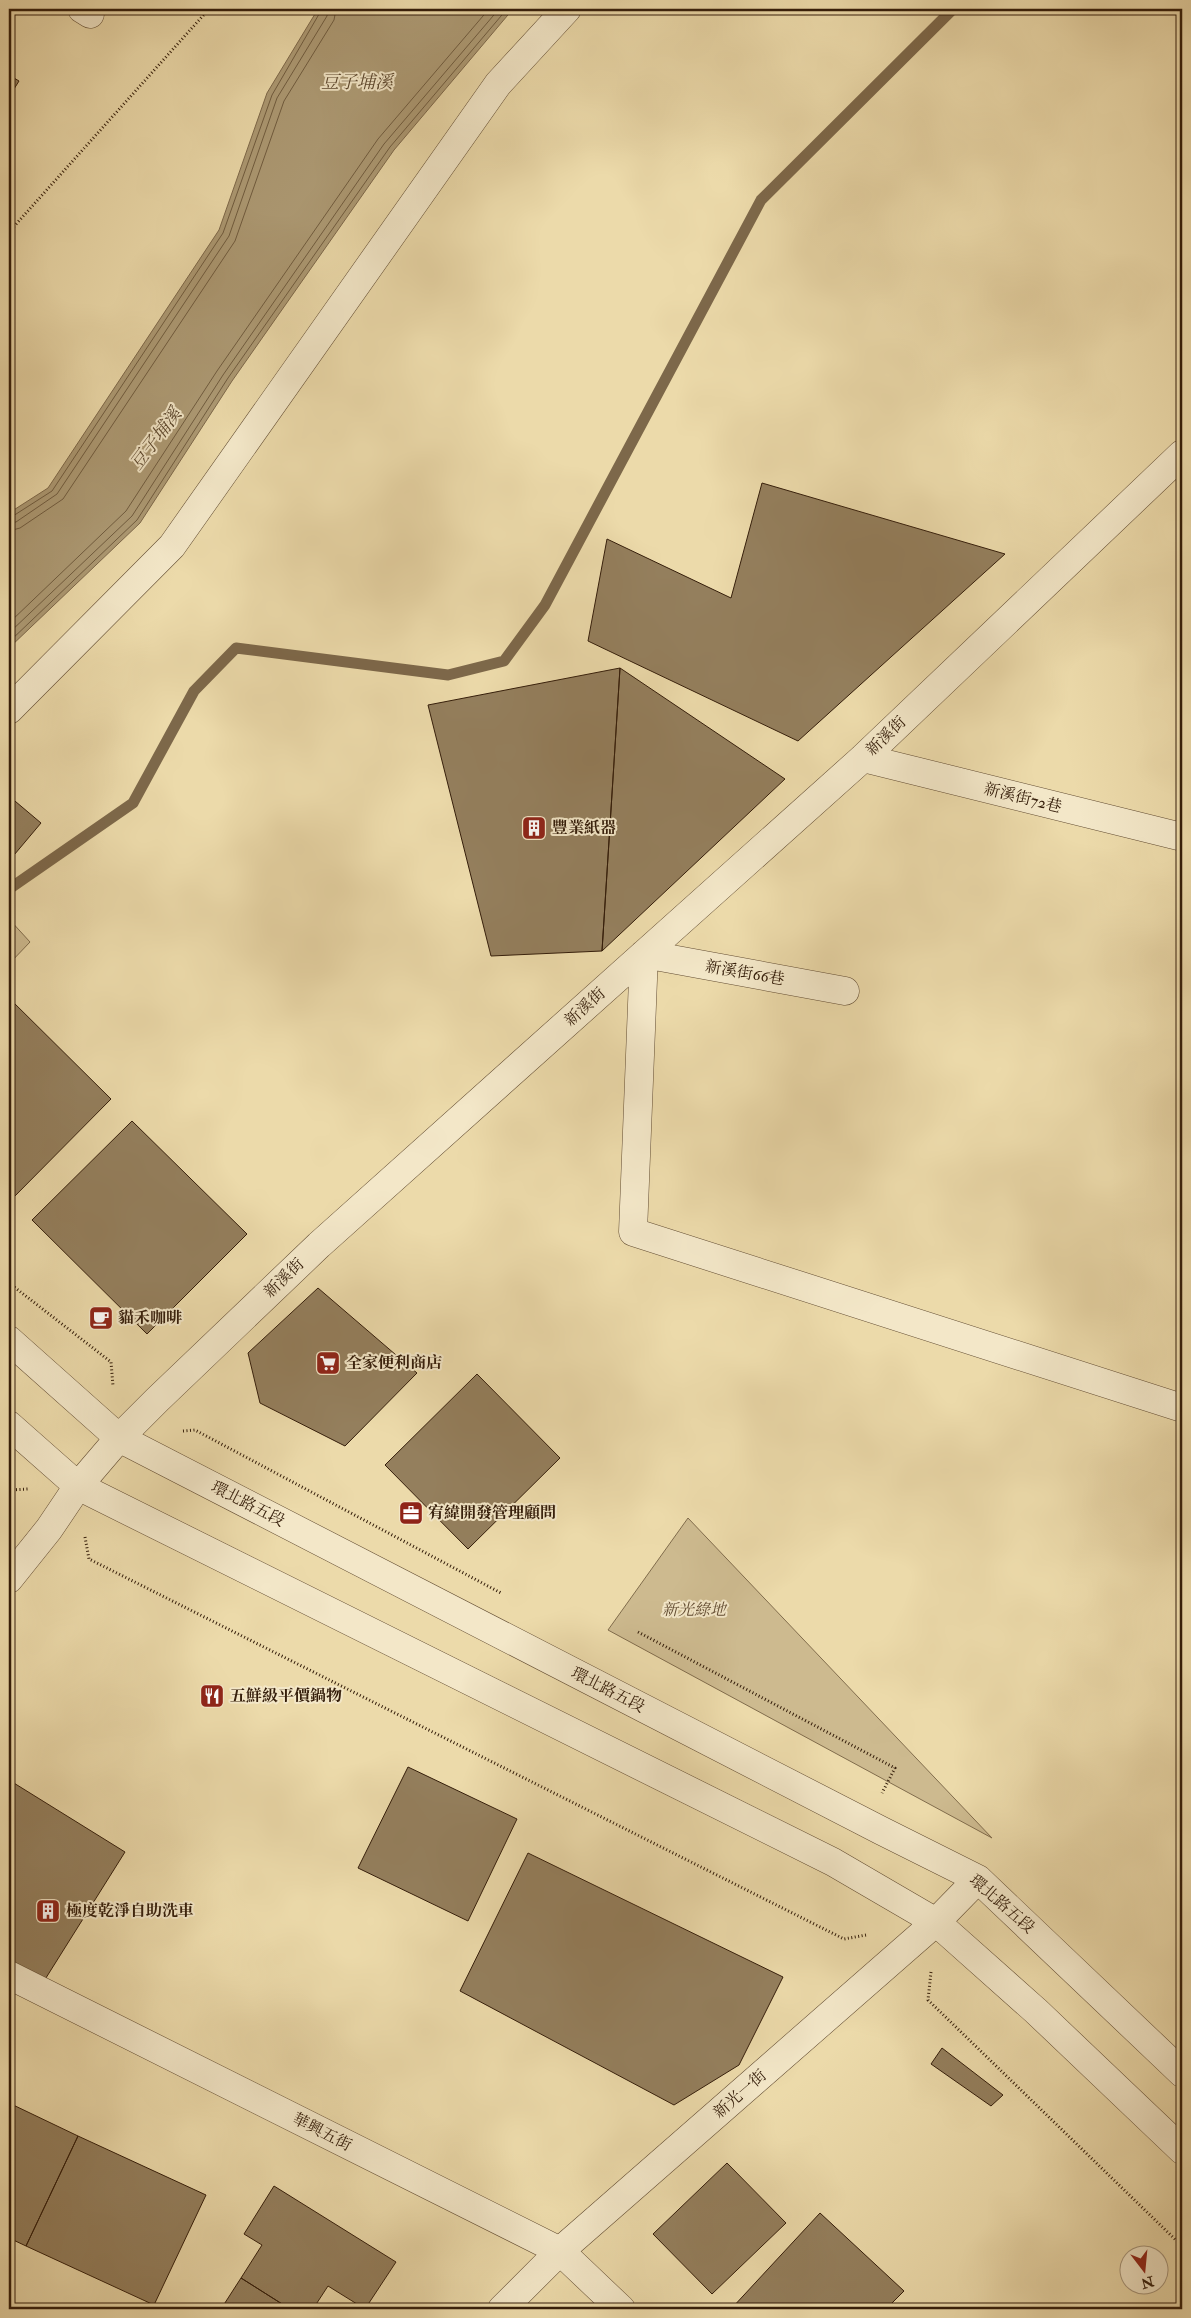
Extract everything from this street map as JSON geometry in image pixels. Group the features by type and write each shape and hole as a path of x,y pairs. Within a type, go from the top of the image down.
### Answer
{"street":[{"path":"9,710 172,546 498,84 567,9"},
{"name":"新溪街","path":"9,1579 49,1528 78,1486 119,1438 319,1246 863,758 1182,454"},
{"name":"新溪街72巷","path":"863,758 1182,837"},
{"path":"644,954 633,1232 1182,1408"},
{"name":"新溪街66巷","path":"644,954 845,991"},
{"name":"環北路五段","path":"9,1340 119,1438 978,1879 1182,2073"},
{"path":"9,1425 78,1486 833,1862 936,1922 1036,2011 1182,2150"},
{"name":"新光一街","path":"502,2309 560,2251 936,1922 978,1879"},
{"name":"華興五街","path":"9,1975 560,2251 621,2309"}],"path":[{"path":"9,232 209,9"},
{"path":"9,1490 78,1486 88,1559 844,1940 872,1934"},
{"path":"638,1632 894,1768 881,1795"},
{"path":"936,1922 928,2000 1182,2246"}],"green space":[{"path":"9,919 30,942 9,964"},
{"name":"新光綠地","path":"688,1518 992,1838 608,1630"}],"water":[{"name":"豆子埔溪","path":"318,9 513,9 394,150 232,381 140,523 9,648 9,513 48,488 219,230 267,93"}],"building":[{"path":"9,75 19,81 9,97"},
{"path":"762,483 1005,554 798,741 588,641 607,539 731,598"},
{"name":"豐業紙器","path":"620,668 602,951 491,956 428,705"},
{"name":"豐業紙器","path":"620,668 785,779 602,951"},
{"path":"9,796 41,823 9,861"},
{"path":"9,998 111,1099 12,1199 9,1196"},
{"path":"132,1121 247,1234 147,1334 32,1220"},
{"name":"全家便利商店","path":"318,1288 417,1373 345,1446 260,1403 248,1353"},
{"path":"477,1374 560,1458 468,1549 385,1465"},
{"path":"408,1767 517,1819 468,1921 358,1868"},
{"name":"極度乾淨自助洗車","path":"9,1780 125,1852 39,1989 9,1970"},
{"path":"528,1853 783,1977 739,2065 674,2105 460,1991"},
{"path":"942,2048 1003,2095 991,2106 931,2064"},
{"path":"9,2103 78,2136 26,2246 9,2238"},
{"path":"78,2136 206,2195 154,2305 26,2246"},
{"path":"727,2163 786,2223 712,2294 653,2234"},
{"path":"274,2186 396,2262 365,2309 328,2286 313,2309 290,2309 241,2278 262,2245 244,2234"},
{"path":"820,2213 904,2291 886,2309 731,2309"},
{"path":"241,2278 290,2309 221,2309"}],"waterway":[{"path":"9,889 133,803 194,691 236,648 448,675 504,661 545,605 761,200 953,9"}],"place":[{"name":"豐業紙器","path":"534,828"},
{"name":"貓禾咖啡","path":"101,1318"},
{"name":"全家便利商店","path":"328,1363"},
{"name":"宥緯開發管理顧問","path":"411,1513"},
{"name":"五鮮級平價鍋物","path":"212,1696"},
{"name":"極度乾淨自助洗車","path":"48,1911"}]}
